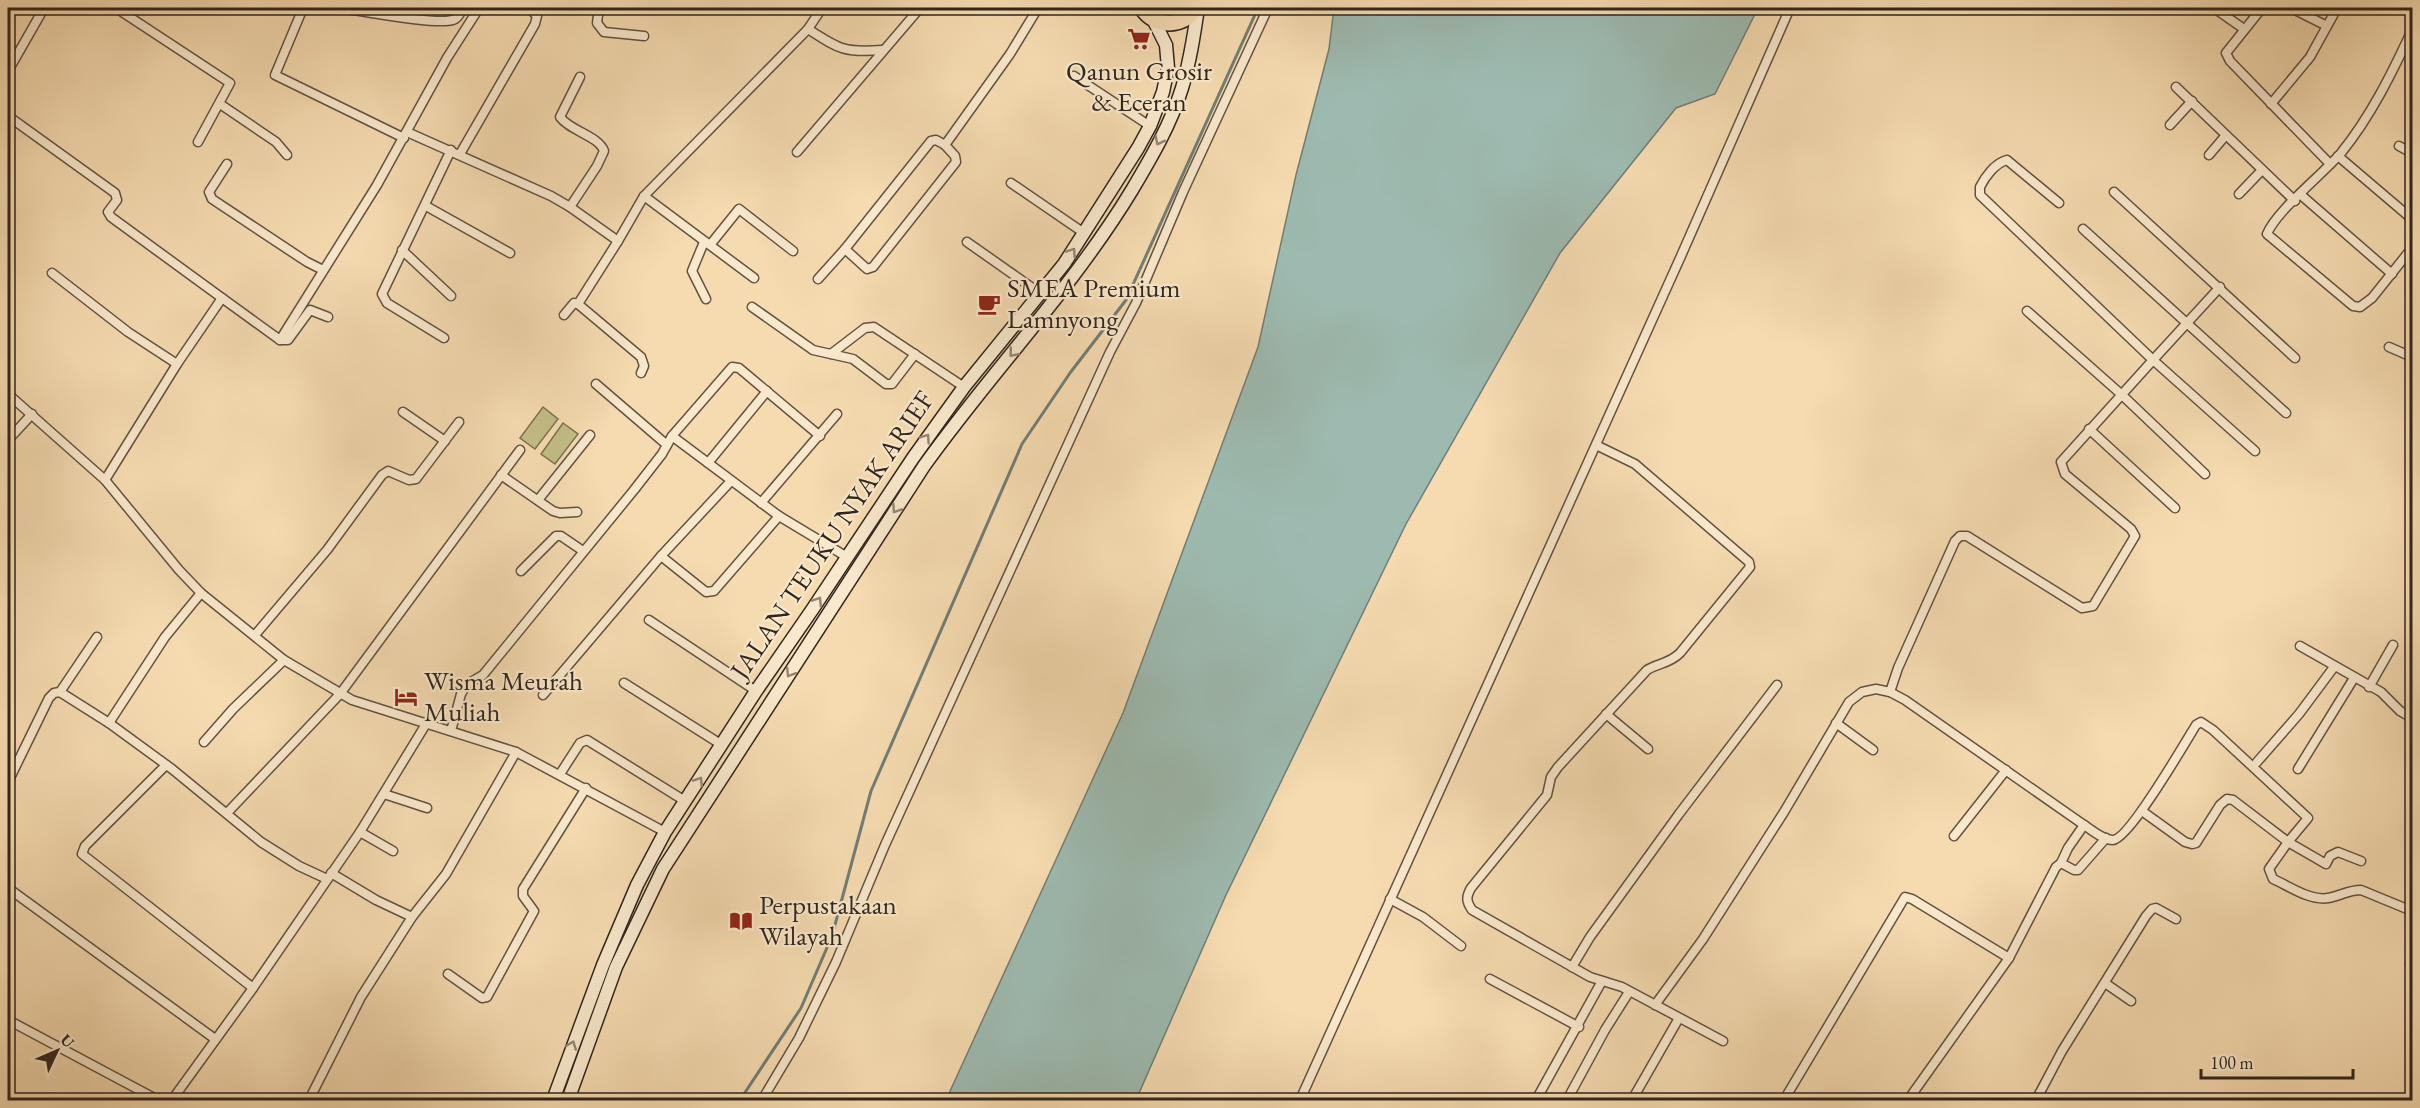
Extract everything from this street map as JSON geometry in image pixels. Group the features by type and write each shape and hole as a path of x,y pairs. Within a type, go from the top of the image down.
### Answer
{"highway":[{"path":"1143,12 1161,22 1179,22 1197,8"}],"main road":[{"name":"JALAN TEUKU NYAK ARIEF","path":"568,1101 616,967 663,869 924,466 971,402 1049,308 1091,252 1147,166 1182,88 1194,41 1197,8"},
{"name":"JALAN TEUKU NYAK ARIEF","path":"552,1101 603,965 637,885 665,832 756,691 913,458 964,387 1041,294 1084,233 1150,126 1166,81 1168,68 1166,45 1143,12"},
{"path":"913,458 924,466"}],"street":[{"path":"8,71 44,8"},
{"path":"116,8 226,78 230,83 230,88 198,142"},
{"path":"303,8 275,75 406,135 455,152 570,207 618,241"},
{"path":"339,8 420,20 448,21 457,18 463,8"},
{"path":"455,8 457,18"},
{"path":"280,340 344,239 406,135 447,58 479,8"},
{"path":"444,338 383,298 382,294 402,250 455,152 535,24 537,16 530,8"},
{"path":"599,8 597,22 604,32 644,36"},
{"path":"579,304 644,196 808,29 822,8"},
{"path":"797,152 920,8"},
{"path":"945,146 1010,54 1038,8"},
{"path":"762,1101 799,1038 836,962 885,845 1100,373 1136,303 1183,192 1268,8"},
{"path":"1300,1101 1790,8"},
{"path":"2214,8 2244,29"},
{"path":"2262,8 2226,53 2230,61 2330,165"},
{"path":"2291,8 2327,26"},
{"path":"2271,104 2310,57 2337,8"},
{"path":"808,29 836,46 854,52 882,50"},
{"path":"2412,30 2367,118 2338,156 2270,228 2267,234 2354,306 2360,307 2366,304 2412,248"},
{"path":"1074,76 1150,126"},
{"path":"570,207 597,166 604,151 600,144 566,124 560,117 580,77"},
{"path":"2176,87 2262,170 2392,274"},
{"path":"2170,125 2192,101"},
{"path":"220,104 276,142 287,155"},
{"path":"8,116 115,193 117,200 108,212 111,217 280,340 288,340 310,310 328,318"},
{"path":"2209,155 2226,135"},
{"path":"818,279 845,249 931,141 936,140 955,156 956,162 873,267 867,269 845,249"},
{"path":"2398,146 2412,153"},
{"path":"2338,156 2412,219"},
{"path":"2059,203 2007,160 2002,161 1992,170 1980,187 1980,195 2153,360 2255,451"},
{"path":"227,164 209,192 212,199 307,262 323,270"},
{"path":"2239,194 2262,170"},
{"path":"1011,183 1084,233"},
{"path":"2114,192 2295,358"},
{"path":"644,196 754,278"},
{"path":"426,206 510,253"},
{"path":"706,299 692,271 707,244 739,209 793,251"},
{"path":"2083,229 2286,413"},
{"path":"967,242 1041,294"},
{"path":"402,250 451,296"},
{"path":"52,273 128,333 177,364"},
{"path":"1890,692 1898,668 1955,541 1960,536 1967,536 2082,608 2090,608 2097,601 2134,536 2132,529 2062,470 2061,462 2220,287"},
{"path":"105,480 177,364 222,298"},
{"path":"564,315 574,303 579,304 641,357 644,366 641,373"},
{"path":"752,307 813,350 853,359 886,384 892,384 915,354"},
{"path":"2027,310 2205,474"},
{"path":"831,354 869,326 964,387"},
{"path":"2389,347 2412,357"},
{"path":"451,731 461,694 466,685 483,675 634,490 672,436 732,367 739,368 820,436"},
{"path":"596,384 667,445"},
{"path":"708,463 766,391"},
{"path":"8,394 105,480 179,570 201,593 285,660 340,694 363,704 516,752 665,832"},
{"path":"403,412 445,441"},
{"path":"8,440 32,414"},
{"path":"761,503 837,414"},
{"path":"255,635 327,550 382,475 388,471 409,480 416,479 459,422"},
{"path":"2089,429 2175,508"},
{"path":"538,500 590,435"},
{"path":"672,436 779,516 847,557"},
{"path":"1596,445 1626,458 1751,565 1680,653 1666,664 1647,670 1558,767 1551,777 1547,795 1467,896 1467,902 1472,910 1572,967 1614,984 1723,1041"},
{"path":"227,813 340,694 520,450"},
{"path":"501,475 558,513 577,512"},
{"path":"543,695 661,556 731,481"},
{"path":"661,556 706,592 716,590 779,516"},
{"path":"521,571 556,536 561,536 583,551"},
{"path":"109,723 165,637 201,593"},
{"path":"649,620 756,691"},
{"path":"60,692 97,637"},
{"path":"2369,687 2392,645"},
{"path":"2300,646 2381,692 2400,711 2412,718"},
{"path":"204,742 233,709 285,660"},
{"path":"2258,762 2299,714 2334,667"},
{"path":"2298,768 2354,678"},
{"path":"624,683 722,746"},
{"path":"1572,967 1590,937 1672,823 1777,685"},
{"path":"1655,1005 1703,939 1784,812 1849,702 1862,692 1876,689 1890,692 2084,825 2113,840 2120,837 2142,811 2196,725 2201,722 2213,730 2308,818 2269,869 2273,879 2312,896 2323,898 2352,890 2361,890 2412,911"},
{"path":"8,782 49,698 54,693 60,692 109,723 166,765 261,842 299,866 329,876 412,917"},
{"path":"1606,714 1648,749"},
{"path":"1836,723 1873,750"},
{"path":"172,1101 254,988 360,832 426,724"},
{"path":"560,774 580,743 586,740 685,801"},
{"path":"309,1101 361,997 412,917 446,874 516,752"},
{"path":"166,765 85,846 82,854 254,988"},
{"path":"1954,836 2006,770"},
{"path":"448,975 482,998 487,997 534,911 523,896 523,889 586,788"},
{"path":"384,794 428,807"},
{"path":"2142,811 2185,842 2192,844 2196,843 2220,805 2227,799 2233,800 2288,842 2326,864 2330,856 2338,852 2361,861"},
{"path":"1908,1101 2009,958 2027,927 2046,884 2084,825"},
{"path":"360,832 393,851"},
{"path":"2061,863 2078,870 2106,838"},
{"path":"8,888 215,1039"},
{"path":"1390,899 1424,917 1461,946"},
{"path":"1784,1101 1903,899 1912,899 2009,958"},
{"path":"2036,1101 2062,1052 2152,909 2161,909 2176,919"},
{"path":"1490,979 1579,1027"},
{"path":"1536,1101 1579,1027 1602,981"},
{"path":"2105,983 2131,1001"},
{"path":"1567,1101 1605,1030 1629,992"},
{"path":"1632,1101 1679,1018"},
{"path":"8,1020 158,1101"}],"shaded area":[{"path":"543,407 558,419 535,449 520,438"},
{"path":"563,423 578,434 555,464 541,454"}],"water":[{"path":"1334,8 1758,8 1715,94 1676,108 1560,253 1406,524 1226,895 1136,1100 946,1100 1123,713 1258,347 1296,175 1329,49"}],"waterway":[{"path":"740,1100 801,1008 832,936 871,791 1022,444 1070,373 1126,300 1258,8"}],"place":[{"name":"Qanun Grosir & Eceran","path":"1139,39"},
{"name":"SMEA Premium Lamnyong","path":"989,304"},
{"name":"Wisma Meurah Muliah","path":"406,697"},
{"name":"Perpustakaan Wilayah","path":"741,921"}]}
